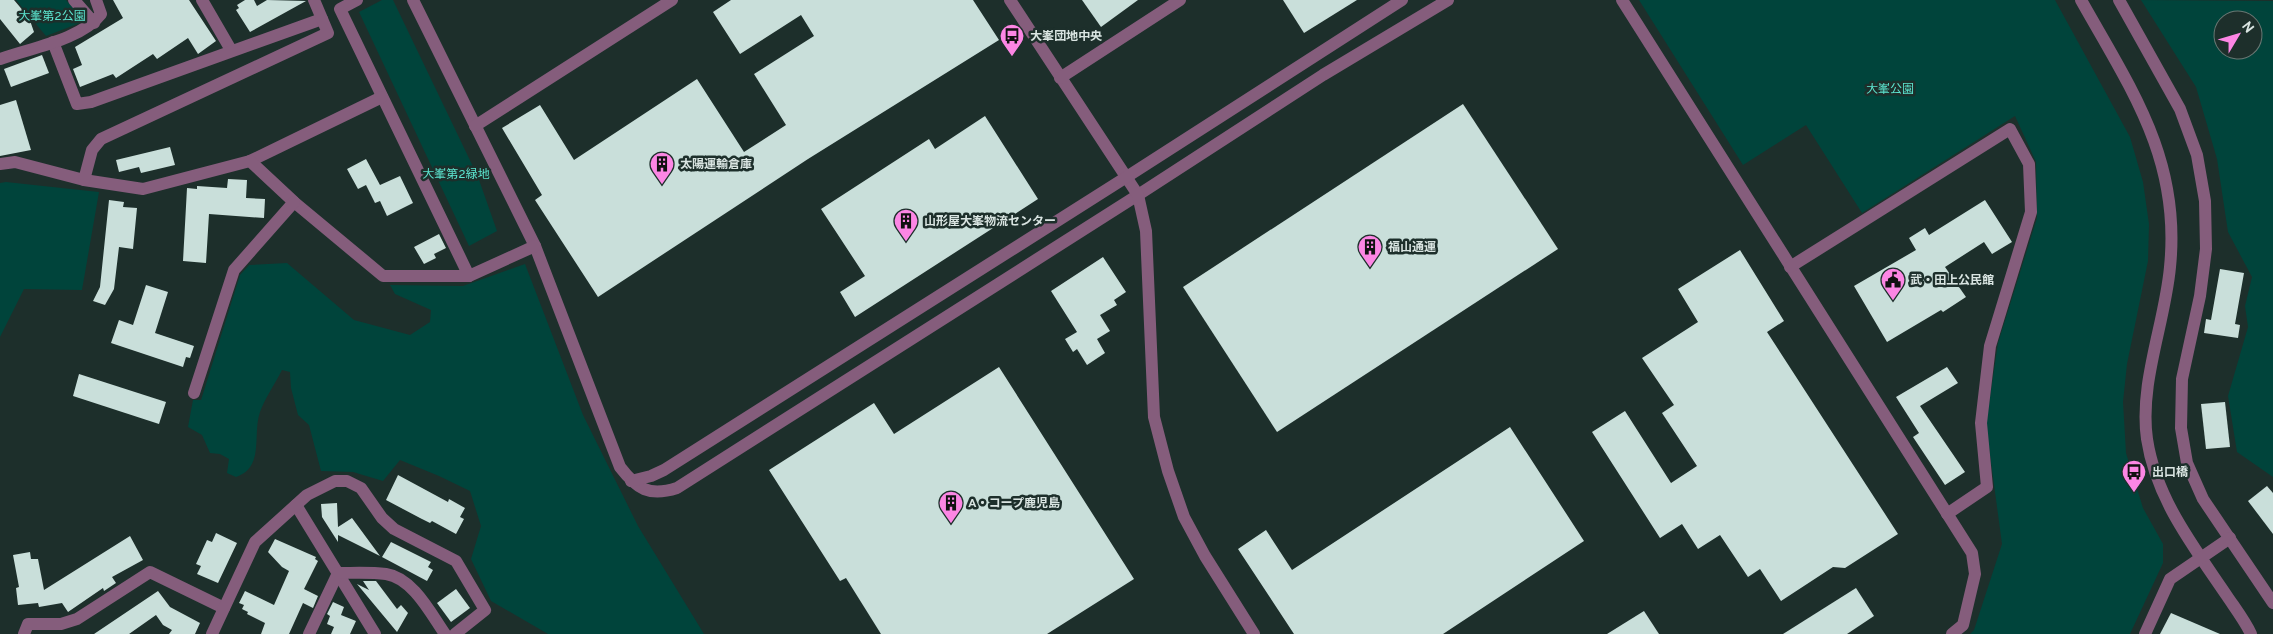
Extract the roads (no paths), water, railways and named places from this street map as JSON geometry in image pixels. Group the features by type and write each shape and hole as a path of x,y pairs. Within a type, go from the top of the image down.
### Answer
{"street":[{"path":"74,0 94,23"},
{"path":"0,46 4,58 52,42 94,23 100,14 96,0"},
{"path":"202,0 231,50"},
{"path":"84,180 92,150 102,139 328,33 314,0"},
{"path":"357,0 340,9 469,276"},
{"path":"413,0 535,246 620,467 631,481 640,488 661,493 677,488 1323,75 1448,0"},
{"path":"475,126 672,0"},
{"path":"1010,0 1138,195 1146,230 1154,417 1168,472 1184,517 1205,556 1254,634"},
{"path":"1060,78 1180,0"},
{"path":"631,481 651,476 664,470 1126,178 1402,0"},
{"path":"1622,0 1972,553 1975,574 1963,625 1952,634"},
{"path":"2081,0 2136,98 2156,143 2166,176 2172,219 2170,267 2145,406 2147,438 2155,473 2171,508 2251,634"},
{"path":"2120,0 2180,109 2197,155 2205,201 2206,249 2200,296 2182,379 2181,428 2188,463 2203,499 2273,603"},
{"path":"52,42 77,104 91,102 231,50 322,19"},
{"path":"0,164 15,162 84,180 143,189 250,161 382,97"},
{"path":"1790,267 2010,129 2029,164 2031,212 1990,346 1980,423 1987,487 1947,514"},
{"path":"250,161 294,202 383,276 469,276 535,246"},
{"path":"194,393 234,270 294,202"},
{"path":"212,634 255,542 307,495 335,481 346,481 361,488 382,518 394,529 456,562 485,610 455,634"},
{"path":"296,505 375,634"},
{"path":"2145,634 2170,579 2230,538"},
{"path":"24,634 28,624 61,624 77,619 150,572 224,608"},
{"path":"309,634 338,573"},
{"path":"338,573 388,574 401,580 414,591 445,634"}],"place":[{"name":"大峯団地中央","path":"1012,57"},
{"name":"太陽運輸倉庫","path":"662,185"},
{"name":"山形屋大峯物流センター","path":"906,242"},
{"name":"福山通運","path":"1370,268"},
{"name":"武・田上公民館","path":"1893,301"},
{"name":"出口橋","path":"2134,493"},
{"name":"A・コープ鹿児島","path":"951,524"}],"park label":[{"name":"大峯第2公園","path":"52,16"},
{"name":"大峯公園","path":"1890,89"},
{"name":"大峯第2緑地","path":"456,174"}]}
